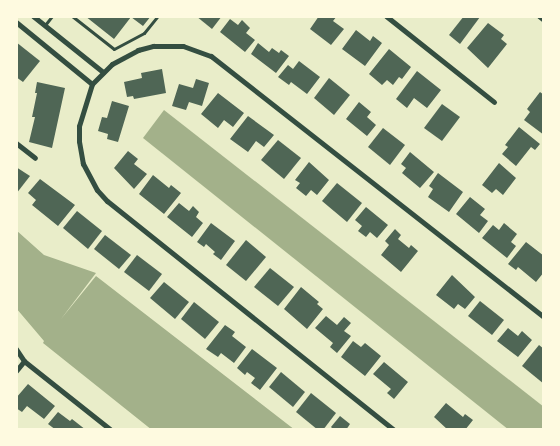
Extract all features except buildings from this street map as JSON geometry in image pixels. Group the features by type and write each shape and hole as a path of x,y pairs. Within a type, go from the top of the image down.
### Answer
{"street":[{"path":"33,16 103,72"},
{"path":"386,16 494,102"},
{"path":"539,16 544,20"},
{"path":"16,22 92,84"},
{"path":"394,430 107,201 97,190 83,164 79,141 82,112 92,84 103,72 125,56 153,46 183,46 211,56 544,318"},
{"path":"16,143 35,158"},
{"path":"16,349 24,361 111,430"},
{"path":"16,371 24,361"}],"lane":[{"path":"44,26 52,16"},
{"path":"72,16 114,49 144,33 158,16"}],"shaded area":[{"path":"164,110 544,407 544,430 509,430 143,138"},
{"path":"16,230 44,255 96,273 61,319 96,276 295,430 152,430 43,343 44,341 16,308"}]}
